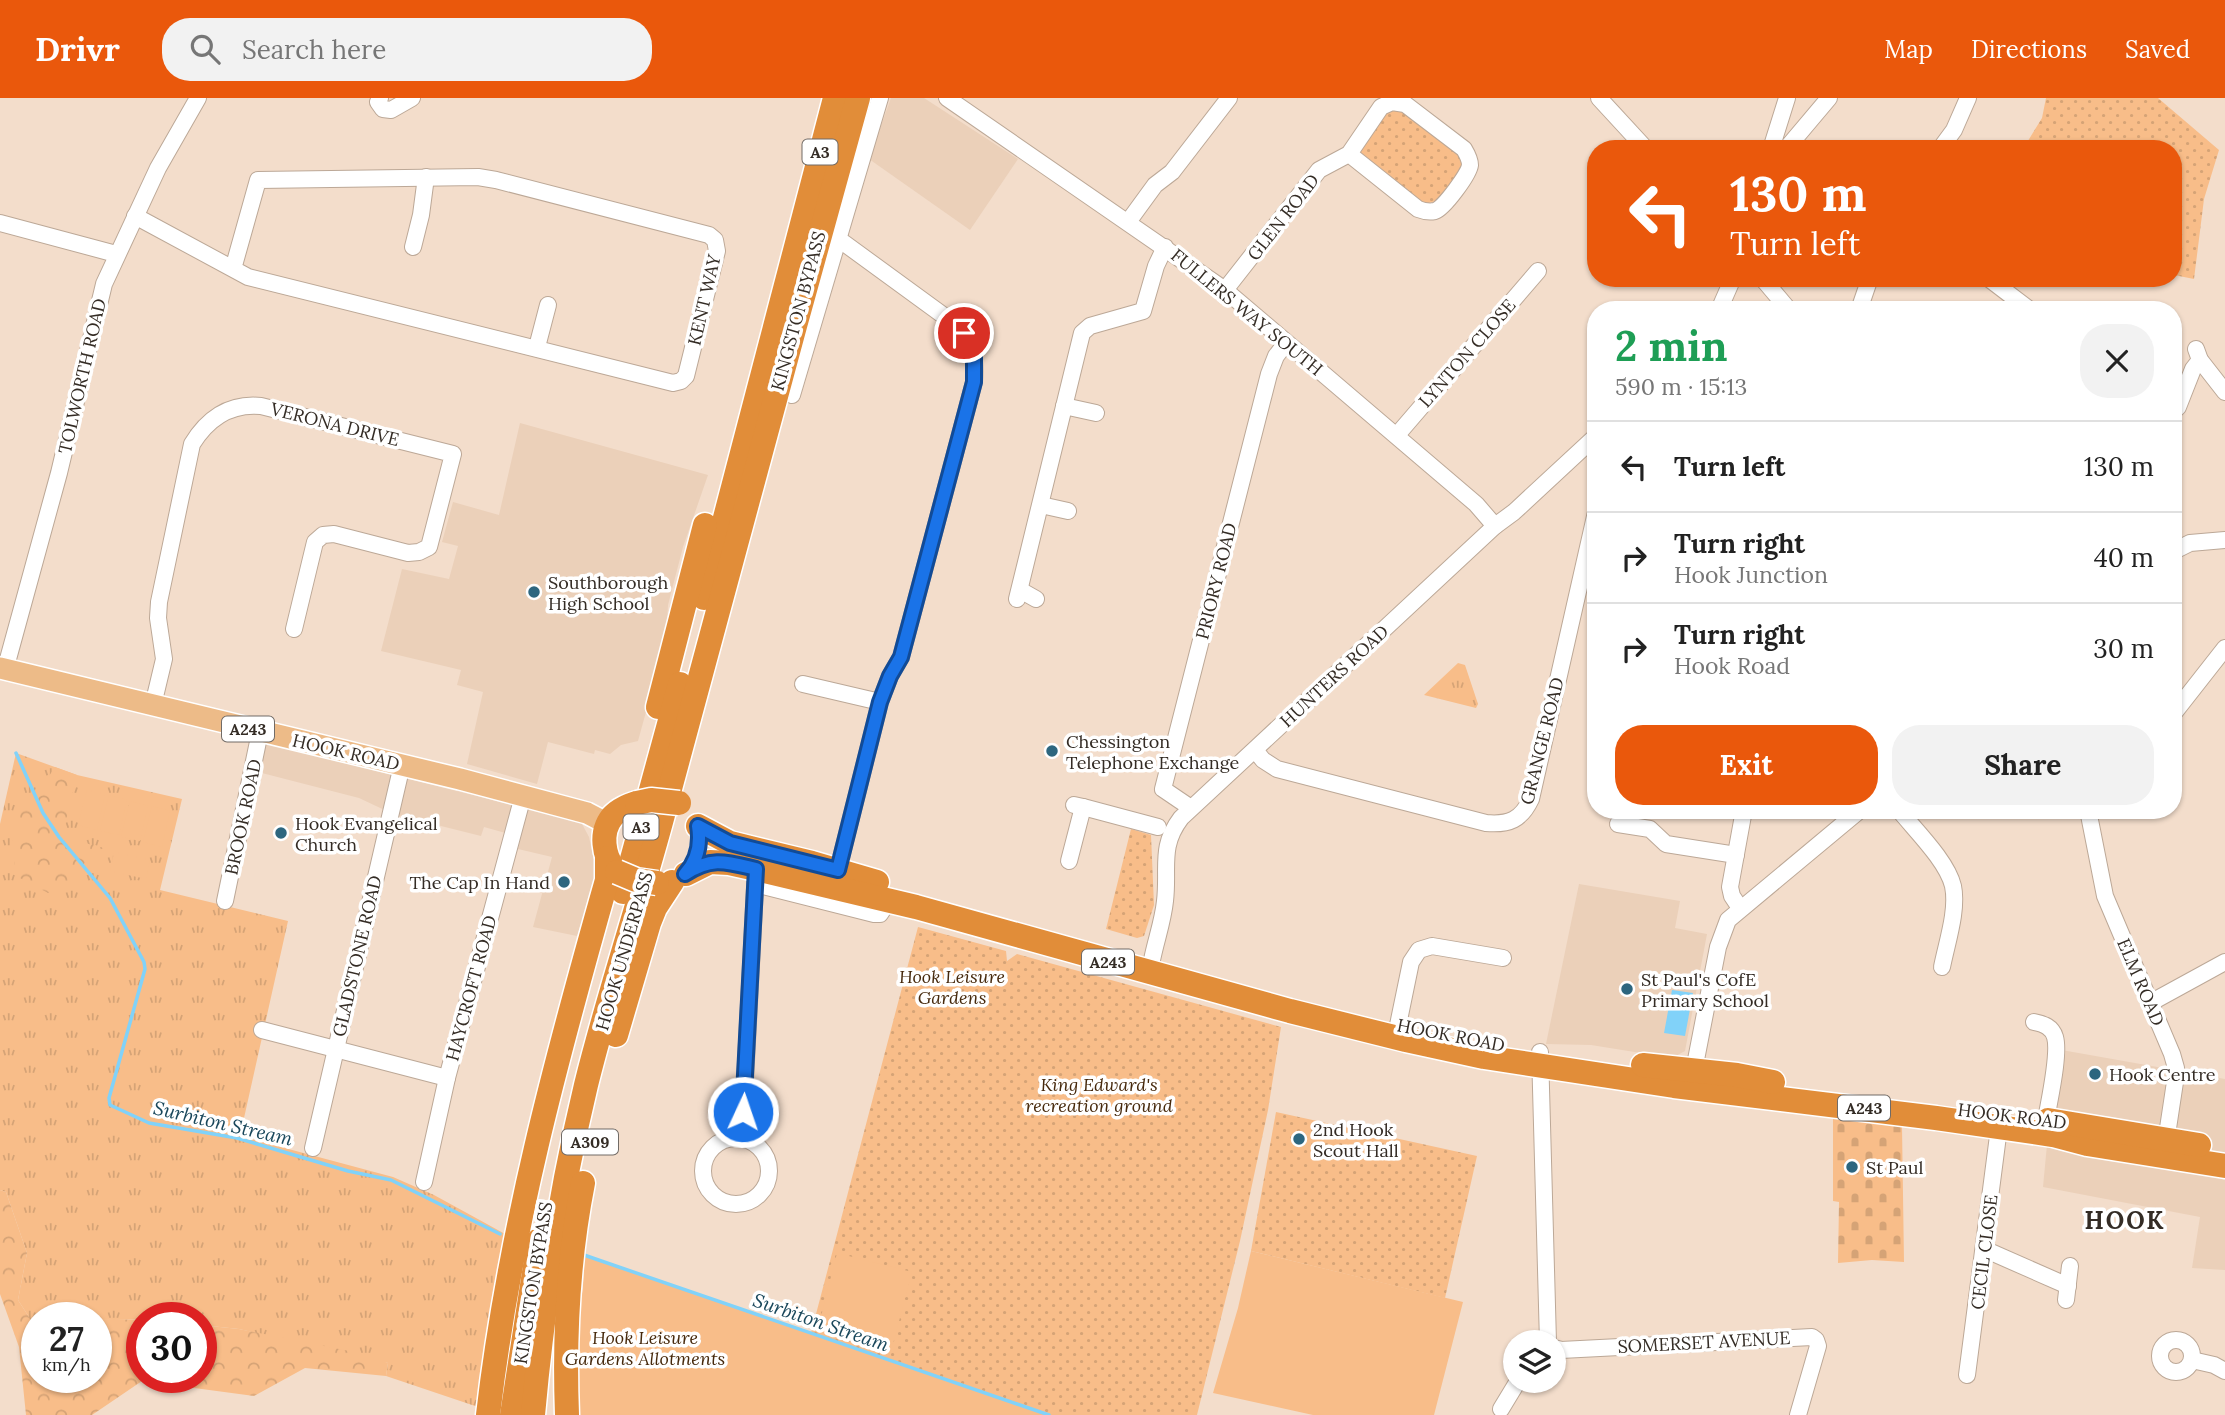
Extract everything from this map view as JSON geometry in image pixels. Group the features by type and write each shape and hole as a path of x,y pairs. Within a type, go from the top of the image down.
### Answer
{"highway":[{"name":"KINGSTON BYPASS","path":"727,503 835,98"},
{"name":"KINGSTON BYPASS","path":"740,524 858,98"},
{"path":"688,812 651,800 632,805 613,816 608,824 605,847 612,865 636,880 672,879 695,862 700,839 688,812 690,772 792,395 844,148"},
{"path":"632,805 695,561 747,382 805,206"},
{"name":"HOOK UNDERPASS","path":"556,1152 573,1075 705,593 727,503"},
{"name":"HOOK UNDERPASS","path":"541,1341 555,1240 586,1085 656,841 740,524"},
{"name":"HOOK ROAD","path":"688,812 730,843 835,878 1398,1025 1539,1059 1737,1075 1819,1090 2046,1120 2165,1147 2225,1166"},
{"name":"A243","path":"672,879 710,862 729,863 756,876 835,878"},
{"name":"A309","path":"488,1415 518,1227 543,1115 612,865"},
{"name":"HOOK ROAD","path":"835,878 888,902 1419,1043 2053,1135 2087,1144 2225,1150"},
{"name":"A309","path":"567,1415 567,1304 579,1203 596,1113 649,923 672,879"},
{"name":"KINGSTON BYPASS","path":"512,1415 535,1260 556,1152"},
{"path":"541,1341 546,1415"},
{"name":"A3","path":"533,1415 541,1341"}],"main road":[{"name":"HOOK ROAD","path":"3,669 402,765 587,813 608,824"}],"street":[{"name":"TOLWORTH ROAD","path":"3,669 59,473 104,284 158,168 198,98"},
{"path":"380,98 378,102 383,109 391,110 412,98"},
{"path":"792,395 880,98"},
{"name":"FULLERS WAY SOUTH","path":"947,98 1225,290 1476,504 1495,526"},
{"path":"1128,222 1155,185 1172,172 1228,98"},
{"path":"1600,98 1638,140"},
{"path":"1774,140 1787,98"},
{"path":"1794,140 1829,98"},
{"path":"1947,140 1968,98"},
{"name":"GLEN ROAD","path":"1225,290 1319,170 1349,154 1381,107 1392,102 1405,104 1464,149 1470,166 1468,173 1441,208 1426,211 1418,209 1349,154"},
{"path":"413,247 426,177"},
{"name":"KENT WAY","path":"135,216 233,269 248,277 673,383 686,376 717,251 715,240 709,235 478,177 258,180 233,269"},
{"path":"0,223 116,254"},
{"path":"835,878 880,702 901,657 974,382 975,365 974,350 955,324 844,243 836,241"},
{"path":"1036,599 1018,594 1082,333 1090,326 1143,311 1156,266 1165,247"},
{"name":"LYNTON CLOSE","path":"1397,435 1538,271"},
{"path":"1769,287 1781,301"},
{"path":"2000,287 2018,301"},
{"path":"537,347 548,305"},
{"name":"PRIORY ROAD","path":"1191,808 1163,789 1269,374 1276,356 1286,342"},
{"path":"2182,397 2198,354 2225,392"},
{"name":"VERONA DRIVE","path":"153,705 164,659 158,618 159,602 191,444 213,418 239,406 261,406 453,454 429,547 408,553 334,534 323,535 316,542 294,629"},
{"path":"1064,406 1096,413"},
{"name":"HUNTERS ROAD","path":"1152,960 1163,915 1166,886 1163,825 1174,828 1191,808 1495,526 1587,445"},
{"path":"1041,505 1068,511"},
{"path":"2182,547 2190,543 2225,540"},
{"name":"GRANGE ROAD","path":"1255,750 1263,760 1277,769 1486,823 1515,821 1525,812 1531,799 1587,552"},
{"path":"2182,703 2225,648"},
{"path":"803,684 880,702"},
{"name":"BROOK ROAD","path":"225,901 260,732"},
{"name":"GLADSTONE ROAD","path":"313,1148 402,765"},
{"name":"HAYCROFT ROAD","path":"424,1182 447,1078 523,796"},
{"path":"1069,861 1078,806 1163,825"},
{"path":"1740,908 1730,887 1742,819"},
{"path":"1694,1070 1722,933 1728,920 1849,819"},
{"path":"1906,819 1948,870 1954,887 1953,910 1942,967"},
{"name":"ELM ROAD","path":"2090,819 2105,896 2176,1068 2165,1147"},
{"path":"1618,824 1650,829 1666,844 1736,855"},
{"path":"742,1138 756,876 874,914 880,914 888,902"},
{"path":"1398,1025 1411,962 1419,950 1432,946 1503,958"},
{"path":"2150,1003 2225,962"},
{"path":"2034,1022 2046,1024 2054,1035 2056,1049 2046,1120"},
{"path":"262,1030 336,1047 447,1078"},
{"path":"1539,1059 1548,1330"},
{"name":"CECIL CLOSE","path":"1967,1375 1999,1128"},
{"path":"728,1138 742,1138 752,1142 764,1154 768,1165 767,1181 761,1191 749,1200 728,1203 711,1193 705,1183 703,1166 706,1155 718,1143 728,1138"},
{"path":"1984,1249 2067,1293 2070,1266"},
{"name":"SOMERSET AVENUE","path":"1566,1350 1812,1337 1818,1346 1798,1415"},
{"path":"2192,1360 2214,1365 2225,1371"},
{"path":"1501,1409 1511,1393"}],"shaded area":[{"path":"891,98 924,98 1018,159 970,230 869,159"},
{"name":"Southborough High School","path":"520,423 708,475 683,547 668,605 666,639 638,741 621,745 610,754 595,750 594,754 548,742 537,784 467,764 483,692 457,685 461,670 381,651 402,569 449,579 458,546 442,542 453,502 499,515"},
{"path":"264,743 581,822 589,837 597,873 577,936 533,927 552,857 518,849 520,837 484,827 481,836 393,814 359,798 258,772"},
{"name":"St Paul's CofE Primary School","path":"1579,884 1680,901 1675,928 1707,934 1685,1051 1672,1058 1591,1045 1546,1044"},
{"path":"2056,1049 2225,1079 2225,1270 2192,1268 2200,1217 2043,1187"}],"green space":[{"path":"2046,98 2158,98 2219,150 2204,199 2194,279 2182,277 2182,140 2029,140 2042,118"},
{"path":"1402,109 1462,155 1464,170 1444,194 1433,202 1419,202 1360,153 1359,147 1376,122 1387,113"},
{"path":"1458,663 1465,665 1478,704 1476,708 1424,695"},
{"path":"16,753 77,775 182,799 160,890 288,921 240,1136 393,1177 434,1195 507,1235 478,1407 386,1376 388,1363 239,1329 217,1327 217,1302 126,1302 126,1320 114,1320 112,1302 21,1302 21,1305 18,1300 27,1253 6,1192 0,1190 0,824"},
{"path":"55,767 77,775 62,837 104,848 81,866 72,886 48,893 20,878 14,855 8,850 17,830 20,813 35,797"},
{"path":"87,790 105,794 97,830 78,825"},
{"path":"109,795 127,800 119,835 100,831"},
{"path":"130,801 148,806 140,841 121,837"},
{"path":"152,806 170,811 162,847 143,842"},
{"path":"1131,829 1151,835 1154,905 1144,936 1137,938 1106,929"},
{"path":"114,852 150,860 146,879 110,871"},
{"path":"918,927 1006,951 1007,961 1017,954 1281,1027 1268,1110 1240,1241 1197,1415 1049,1415 811,1333"},
{"path":"1276,1112 1477,1156 1445,1298 1251,1251"},
{"path":"1843,1117 1902,1126 1904,1262 1872,1260 1838,1263 1839,1202 1833,1201 1833,1119"},
{"path":"0,1190 6,1192 27,1253 18,1300 21,1305 21,1366 19,1347 0,1294"},
{"path":"1251,1251 1463,1302 1434,1415 1313,1415 1213,1393 1238,1308"},
{"path":"837,1253 912,1272 893,1344 819,1324"},
{"name":"Hook Leisure Gardens Allotments","path":"584,1255 1055,1415 579,1415 579,1302 583,1286"},
{"path":"112,1319 126,1320 126,1392 92,1415 26,1415 24,1393 112,1393"},
{"path":"217,1327 364,1354 388,1363 386,1376 305,1368 254,1396 217,1391"}],"water":[{"path":"1672,990 1693,993 1685,1036 1664,1033"}],"waterway":[{"name":"Surbiton Stream","path":"16,753 43,813 59,837 110,898 144,962 145,969 109,1098 110,1105 149,1123 237,1138 348,1171 391,1180 500,1234"},
{"name":"Surbiton Stream","path":"584,1255 1049,1415"}],"place":[{"name":"Southborough High School","path":"534,592"},
{"name":"Chessington Telephone Exchange","path":"1052,751"},
{"name":"Hook Evangelical Church","path":"281,833"},
{"name":"The Cap In Hand","path":"564,882"},
{"name":"St Paul's CofE Primary School","path":"1627,989"},
{"name":"Hook Centre","path":"2095,1074"},
{"name":"2nd Hook Scout Hall","path":"1299,1139"},
{"name":"St Paul","path":"1852,1167"}],"district":[{"name":"HOOK","path":"2125,1220"}],"route":[{"path":"743,1112 756,869 710,862 685,874 695,862 698,852 698,826 730,843 838,870 880,702 901,657 974,382 974,350 964,333"}],"park label":[{"name":"Hook Leisure Gardens","path":"952,986"},
{"name":"King Edward's recreation ground","path":"1099,1094"}]}
